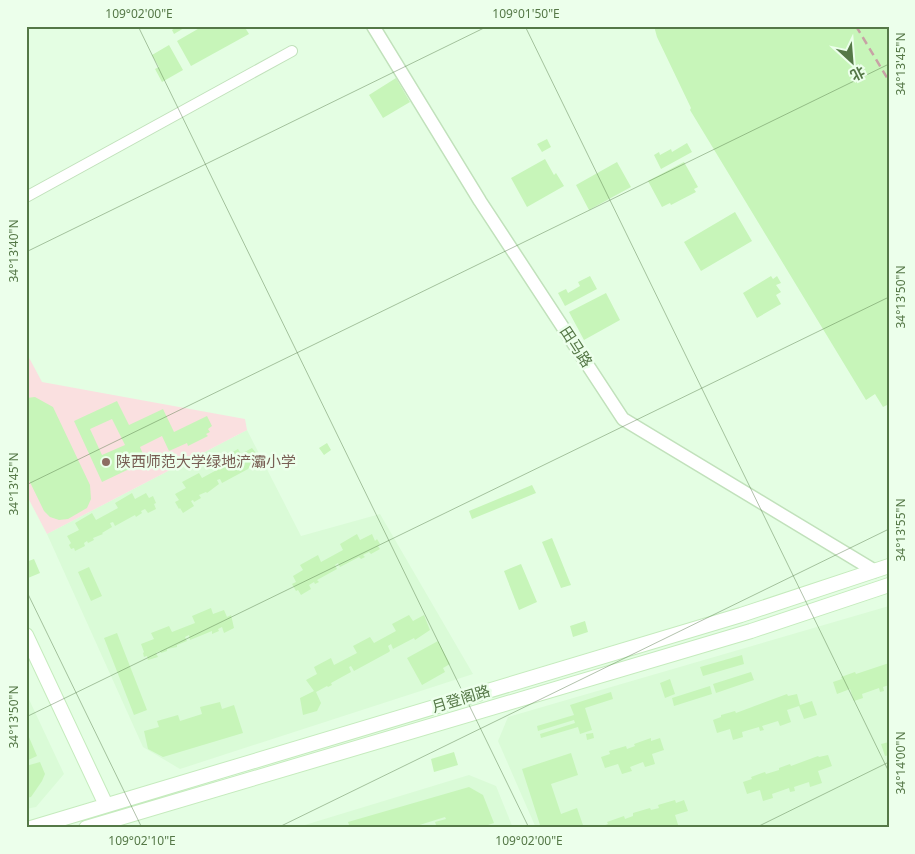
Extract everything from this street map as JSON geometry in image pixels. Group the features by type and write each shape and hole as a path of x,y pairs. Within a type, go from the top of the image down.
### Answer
{"main road":[{"name":"月登阁路","path":"31,828 741,615 889,566"},
{"name":"月登阁路","path":"86,828 116,824 751,631 889,585"},
{"path":"26,635 106,805"}],"street":[{"name":"田马路","path":"372,26 480,202 623,419 875,571"},
{"path":"26,197 292,51"},
{"path":"106,805 116,824"},
{"path":"101,826 106,805"}],"shaded area":[{"name":"陕西师范大学绿地浐灞小学","path":"26,352 42,382 245,419 247,430 47,534 26,494"},
{"path":"247,430 301,536 380,514 473,674 180,769 143,747 47,534"},
{"path":"889,606 889,828 536,828 498,741 508,717"},
{"path":"26,693 64,774 36,807 26,809"},
{"path":"469,775 496,786 513,828 295,828"}],"building":[{"path":"178,26 183,26 184,28 174,34 172,30"},
{"path":"203,26 244,26 249,34 191,66 177,41"},
{"path":"654,26 889,26 889,404 883,407 875,394 866,400 690,110 691,108 657,37"},
{"path":"169,45 183,70 162,82 155,69 159,67 152,55"},
{"path":"396,78 410,102 383,118 369,95"},
{"path":"547,139 551,147 542,152 537,144"},
{"path":"687,143 692,152 661,169 654,155 659,152 660,155 671,149 672,152"},
{"path":"545,159 554,175 556,173 564,186 527,207 511,178"},
{"path":"617,162 631,187 589,210 576,185"},
{"path":"684,162 698,187 694,189 696,192 671,205 670,203 662,207 648,181"},
{"path":"735,212 752,241 701,271 684,242"},
{"path":"590,276 597,289 565,306 558,293 566,289 568,293 580,286 578,282"},
{"path":"771,276 773,279 777,276 781,283 776,285 781,292 776,295 781,304 757,318 743,293"},
{"path":"606,293 620,320 584,340 569,312"},
{"path":"35,397 53,407 90,485 91,499 87,508 68,519 59,520 50,517 44,511 26,474 26,398"},
{"path":"117,401 129,425 163,409 174,432 207,416 212,426 208,429 210,432 206,434 208,436 188,446 187,443 169,451 162,436 140,447 146,461 102,482 74,421","holes":["112,419 125,445 102,455 90,429"]},
{"path":"327,443 331,450 324,455 319,448"},
{"path":"252,448 260,458 258,459 261,463 252,469 250,466 248,469 222,483 220,479 217,480 219,484 207,493 199,495 201,498 194,502 193,500 191,501 194,506 183,513 179,509 175,502 179,500 175,494 186,488 182,482 199,473 202,478 224,466 220,459 238,449 241,454"},
{"path":"532,485 536,493 472,519 469,511"},
{"path":"132,493 135,499 146,493 149,498 153,496 156,509 148,513 145,509 136,517 135,515 115,526 113,522 110,523 112,527 103,534 93,538 94,540 84,543 85,546 75,551 74,548 71,549 69,545 71,543 67,536 79,530 75,523 92,513 96,520 118,508 115,503"},
{"path":"357,534 360,540 372,534 375,541 377,539 380,544 378,546 380,549 371,554 369,552 363,555 365,557 361,559 359,557 340,567 338,563 335,565 337,569 317,580 319,582 309,585 311,589 301,595 298,590 296,591 292,584 296,582 293,576 303,570 300,565 318,555 321,562 343,550 340,544"},
{"path":"552,538 571,585 561,588 542,542"},
{"path":"34,559 40,573 28,578 26,575 26,562"},
{"path":"521,564 537,602 519,610 504,571"},
{"path":"89,567 102,596 91,601 78,572"},
{"path":"211,608 213,614 224,610 227,617 231,615 234,628 224,633 222,627 218,629 219,631 212,634 212,631 190,640 189,635 185,637 187,641 177,645 177,647 156,653 158,657 148,660 147,656 144,657 141,644 154,639 151,633 169,626 172,632 195,623 192,616"},
{"path":"409,615 413,621 424,615 430,630 415,640 414,638 393,649 391,644 388,646 389,652 354,671 351,666 349,667 351,672 331,683 332,685 316,692 321,703 317,711 303,715 300,698 314,691 306,680 317,674 314,667 331,658 334,665 357,653 353,646 370,637 374,643 396,631 392,624"},
{"path":"585,621 588,632 573,637 570,626"},
{"path":"117,633 147,710 134,715 104,638"},
{"path":"438,641 450,664 443,668 445,672 422,685 407,658"},
{"path":"742,655 744,664 703,676 700,667"},
{"path":"889,663 889,685 883,687 884,691 880,692 879,688 862,694 863,698 854,701 850,689 837,694 833,682 842,679 841,677"},
{"path":"751,672 754,680 716,693 713,684"},
{"path":"670,679 675,694 665,698 660,683"},
{"path":"710,686 712,694 674,706 672,698"},
{"path":"611,692 613,699 585,708 592,730 580,734 578,727 541,738 540,734 575,723 574,720 538,731 537,726 574,715 570,705"},
{"path":"787,694 788,696 797,694 800,705 812,701 817,715 804,719 799,706 787,710 791,722 780,726 778,721 762,726 764,730 760,731 759,727 742,732 743,737 733,740 730,729 717,733 713,720 721,717 721,715 735,711 736,713"},
{"path":"220,702 222,709 234,705 243,733 163,757 148,749 144,731 159,727 157,721 178,715 180,721 202,714 200,707"},
{"path":"26,730 37,756 26,761"},
{"path":"593,733 594,738 587,740 586,734"},
{"path":"651,738 651,741 660,738 664,750 652,754 655,764 645,767 643,762 630,767 632,771 622,774 618,764 605,768 601,757 610,754 609,751 626,746 627,749 635,746 634,744"},
{"path":"889,742 889,755 885,756 881,744"},
{"path":"454,752 458,765 434,772 431,759"},
{"path":"571,753 578,775 551,784 561,814 577,808 584,828 541,828 522,769"},
{"path":"828,755 832,766 818,771 822,783 810,787 809,782 794,787 795,791 790,792 789,788 772,794 773,798 763,801 760,790 747,794 743,782 752,779 751,777 779,770 779,768 790,764 791,766 818,756"},
{"path":"40,762 45,774 31,797 26,798 26,766"},
{"path":"469,787 483,795 494,823 479,828 437,828 435,822 446,819 445,817 410,828 350,828 348,822"},
{"path":"675,800 676,803 684,800 688,811 675,815 679,828 598,828 608,824 607,822 624,816 625,819 633,816 633,813 650,808 651,810 659,808 658,805"}],"railway":[{"path":"856,26 889,81"}],"place":[{"name":"陕西师范大学绿地浐灞小学","path":"106,462"}]}
